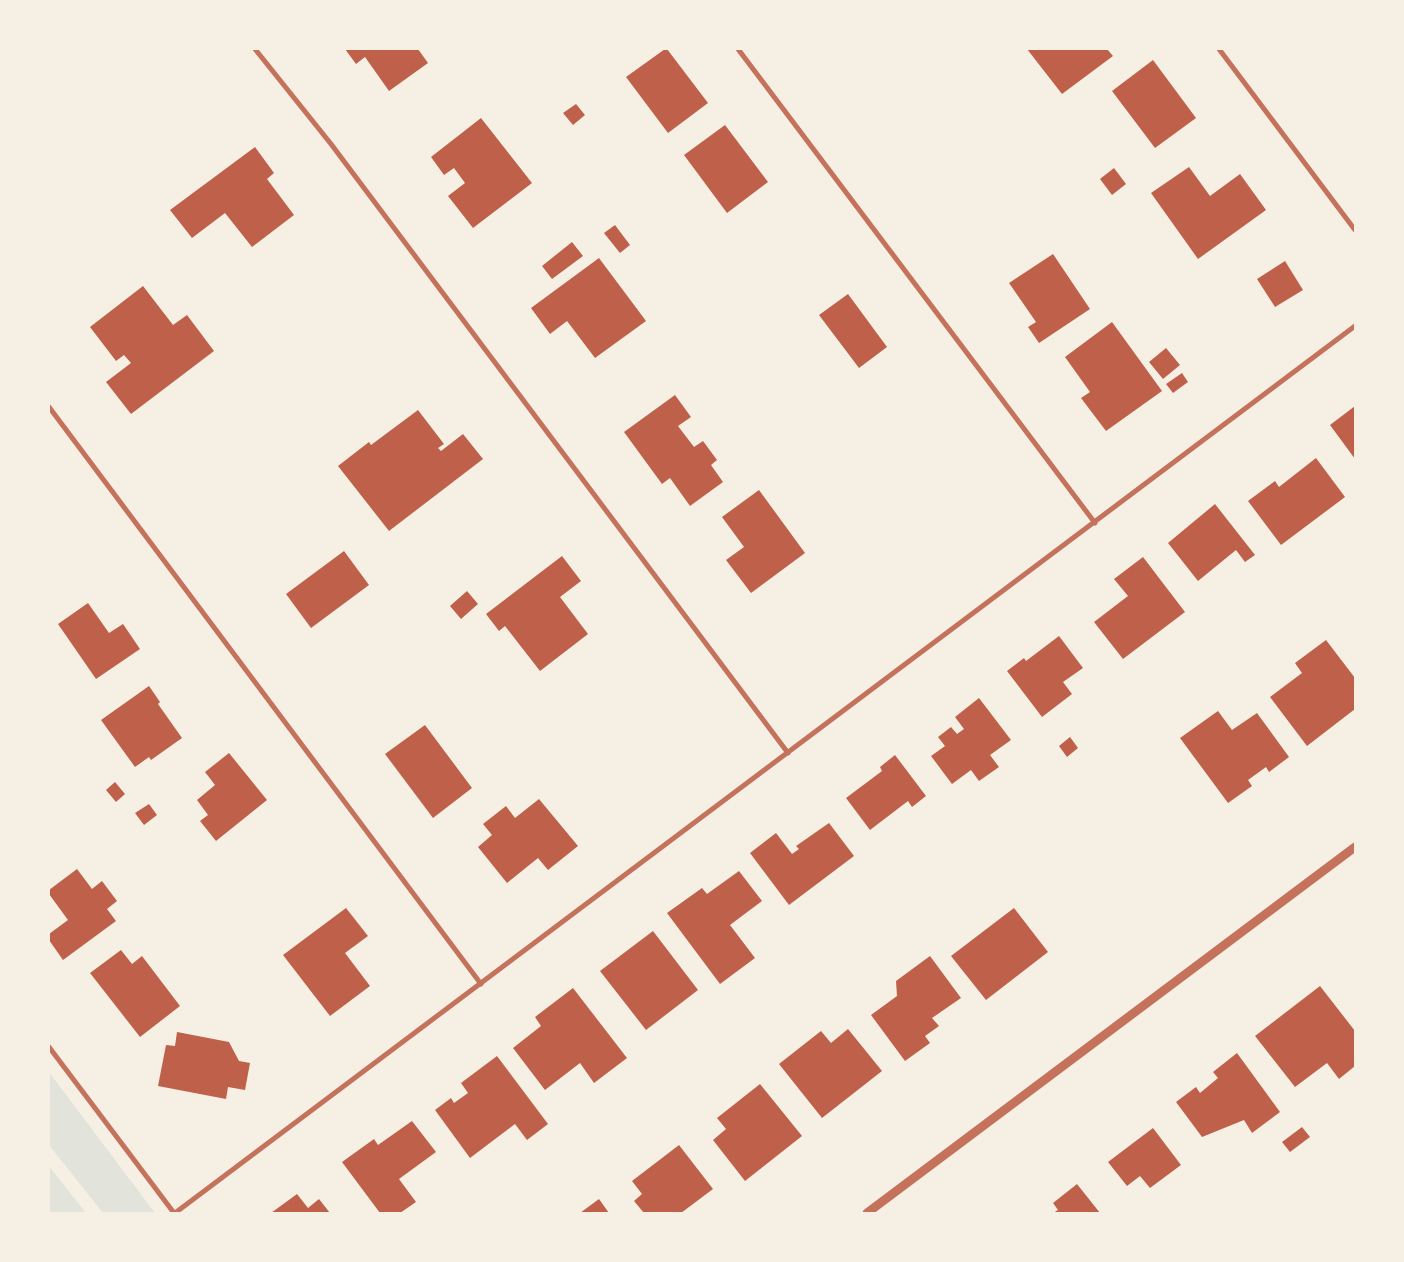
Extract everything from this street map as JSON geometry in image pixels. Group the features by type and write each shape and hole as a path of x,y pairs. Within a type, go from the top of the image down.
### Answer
{"street":[{"path":"255,49 332,144 788,753"},
{"path":"738,49 1095,523"},
{"path":"1219,49 1355,230"},
{"path":"49,1047 175,1213 1355,326"},
{"path":"49,407 481,984"},
{"path":"868,1213 1355,847"}],"shaded area":[{"path":"49,1072 155,1213 103,1213 49,1145"},
{"path":"49,1166 86,1213 49,1213"}],"building":[{"path":"345,49 418,49 428,63 389,91 365,57 356,64"},
{"path":"667,49 708,103 668,133 626,77"},
{"path":"1027,49 1107,49 1113,56 1062,94"},
{"path":"1153,60 1196,118 1155,148 1112,91"},
{"path":"576,104 585,115 573,125 563,113"},
{"path":"481,118 532,183 473,228 448,196 465,183 454,168 444,175 431,157"},
{"path":"725,125 768,182 727,213 684,155"},
{"path":"255,147 274,173 267,179 294,215 252,247 225,213 192,238 170,210"},
{"path":"1189,167 1210,196 1240,174 1266,210 1198,259 1151,193"},
{"path":"1114,168 1126,184 1112,195 1100,179"},
{"path":"615,225 630,245 620,253 604,233"},
{"path":"572,242 583,256 552,279 542,266"},
{"path":"1053,254 1090,309 1039,343 1028,327 1036,322 1009,283"},
{"path":"599,258 646,321 595,358 567,321 550,334 531,308"},
{"path":"1285,261 1303,290 1275,307 1257,279"},
{"path":"143,286 173,325 187,315 214,351 131,414 106,382 131,363 124,355 116,361 90,327"},
{"path":"848,294 887,347 859,368 819,315"},
{"path":"1112,322 1162,391 1106,431 1081,398 1090,392 1065,357"},
{"path":"1166,348 1180,365 1163,379 1149,362"},
{"path":"1182,373 1188,382 1173,393 1166,384"},
{"path":"675,395 691,417 678,426 694,447 703,441 717,460 711,465 723,482 690,506 670,478 662,484 624,432"},
{"path":"1355,406 1355,459 1330,425"},
{"path":"418,410 444,444 438,448 441,451 463,434 483,459 389,531 338,466 369,442 371,445"},
{"path":"1316,458 1345,497 1281,545 1248,501 1275,481 1279,487"},
{"path":"759,490 805,553 751,593 726,560 744,547 722,517"},
{"path":"1215,504 1255,555 1245,562 1236,550 1198,581 1168,543"},
{"path":"344,551 369,585 311,628 286,594"},
{"path":"562,556 581,581 560,597 588,634 540,671 505,626 499,631 486,614"},
{"path":"1143,557 1185,612 1123,659 1094,622 1128,596 1114,579"},
{"path":"467,591 478,604 461,619 450,606"},
{"path":"88,603 109,633 123,624 140,649 96,679 58,624"},
{"path":"1059,636 1083,668 1063,682 1072,694 1042,717 1007,671 1024,658 1026,661"},
{"path":"1326,640 1355,678 1355,709 1307,746 1270,697 1302,673 1295,663"},
{"path":"149,686 160,702 158,704 182,738 151,760 149,757 135,767 101,720"},
{"path":"979,698 1011,740 990,755 999,767 979,781 971,770 952,784 931,756 945,746 938,737 951,727 957,734 964,729 955,717"},
{"path":"1218,711 1232,730 1257,713 1289,757 1269,772 1266,767 1248,780 1252,786 1228,803 1180,738"},
{"path":"425,725 472,788 433,818 385,754"},
{"path":"1070,737 1078,748 1067,757 1059,746"},
{"path":"229,753 267,800 216,841 200,821 208,815 197,800 215,785 205,772"},
{"path":"895,755 926,796 912,807 908,801 870,830 846,798 882,771 880,767"},
{"path":"115,782 125,794 116,802 106,790"},
{"path":"539,799 578,846 548,870 538,858 507,883 478,847 492,835 483,824 506,806 515,818"},
{"path":"149,804 157,815 144,825 135,813"},
{"path":"829,823 854,856 789,905 750,853 776,833 792,854 799,849 796,846"},
{"path":"77,869 92,889 102,881 117,901 107,909 116,921 63,960 49,940 49,934 68,920 49,894 49,890"},
{"path":"739,871 762,901 730,925 755,958 720,984 667,913 702,888 707,894"},
{"path":"346,908 368,936 345,953 370,986 330,1016 283,955"},
{"path":"1014,908 1048,952 986,1000 951,956"},
{"path":"653,931 698,990 646,1030 600,971"},
{"path":"121,950 132,964 142,956 180,1006 140,1037 90,973"},
{"path":"930,956 961,998 932,1018 939,1026 925,1036 930,1043 905,1061 871,1015 897,996 896,981"},
{"path":"1320,986 1355,1031 1355,1066 1339,1079 1327,1063 1295,1087 1255,1036"},
{"path":"573,988 627,1058 594,1083 580,1063 545,1090 513,1048 541,1026 535,1017"},
{"path":"848,1029 882,1071 822,1118 779,1064 821,1031 831,1043"},
{"path":"177,1032 229,1042 239,1061 250,1063 245,1090 228,1087 226,1099 158,1086 166,1045 175,1046"},
{"path":"1237,1053 1280,1112 1252,1133 1244,1120 1202,1137 1176,1102 1196,1087 1200,1093 1218,1078 1213,1072"},
{"path":"497,1056 548,1124 527,1140 515,1124 470,1158 435,1110 451,1098 454,1103 468,1093 461,1083"},
{"path":"760,1084 802,1136 745,1181 713,1140 726,1129 717,1118"},
{"path":"412,1121 436,1152 399,1179 416,1202 400,1213 380,1213 342,1162 374,1139 378,1145"},
{"path":"1302,1127 1310,1137 1290,1152 1282,1142"},
{"path":"1153,1128 1181,1165 1150,1188 1140,1176 1127,1186 1108,1162"},
{"path":"679,1145 713,1189 681,1213 644,1213 634,1201 642,1194 632,1181"},
{"path":"1077,1184 1100,1213 1053,1213 1058,1210 1053,1203"},
{"path":"297,1194 308,1208 319,1199 330,1213 271,1213"},
{"path":"599,1199 609,1213 580,1213"}]}
